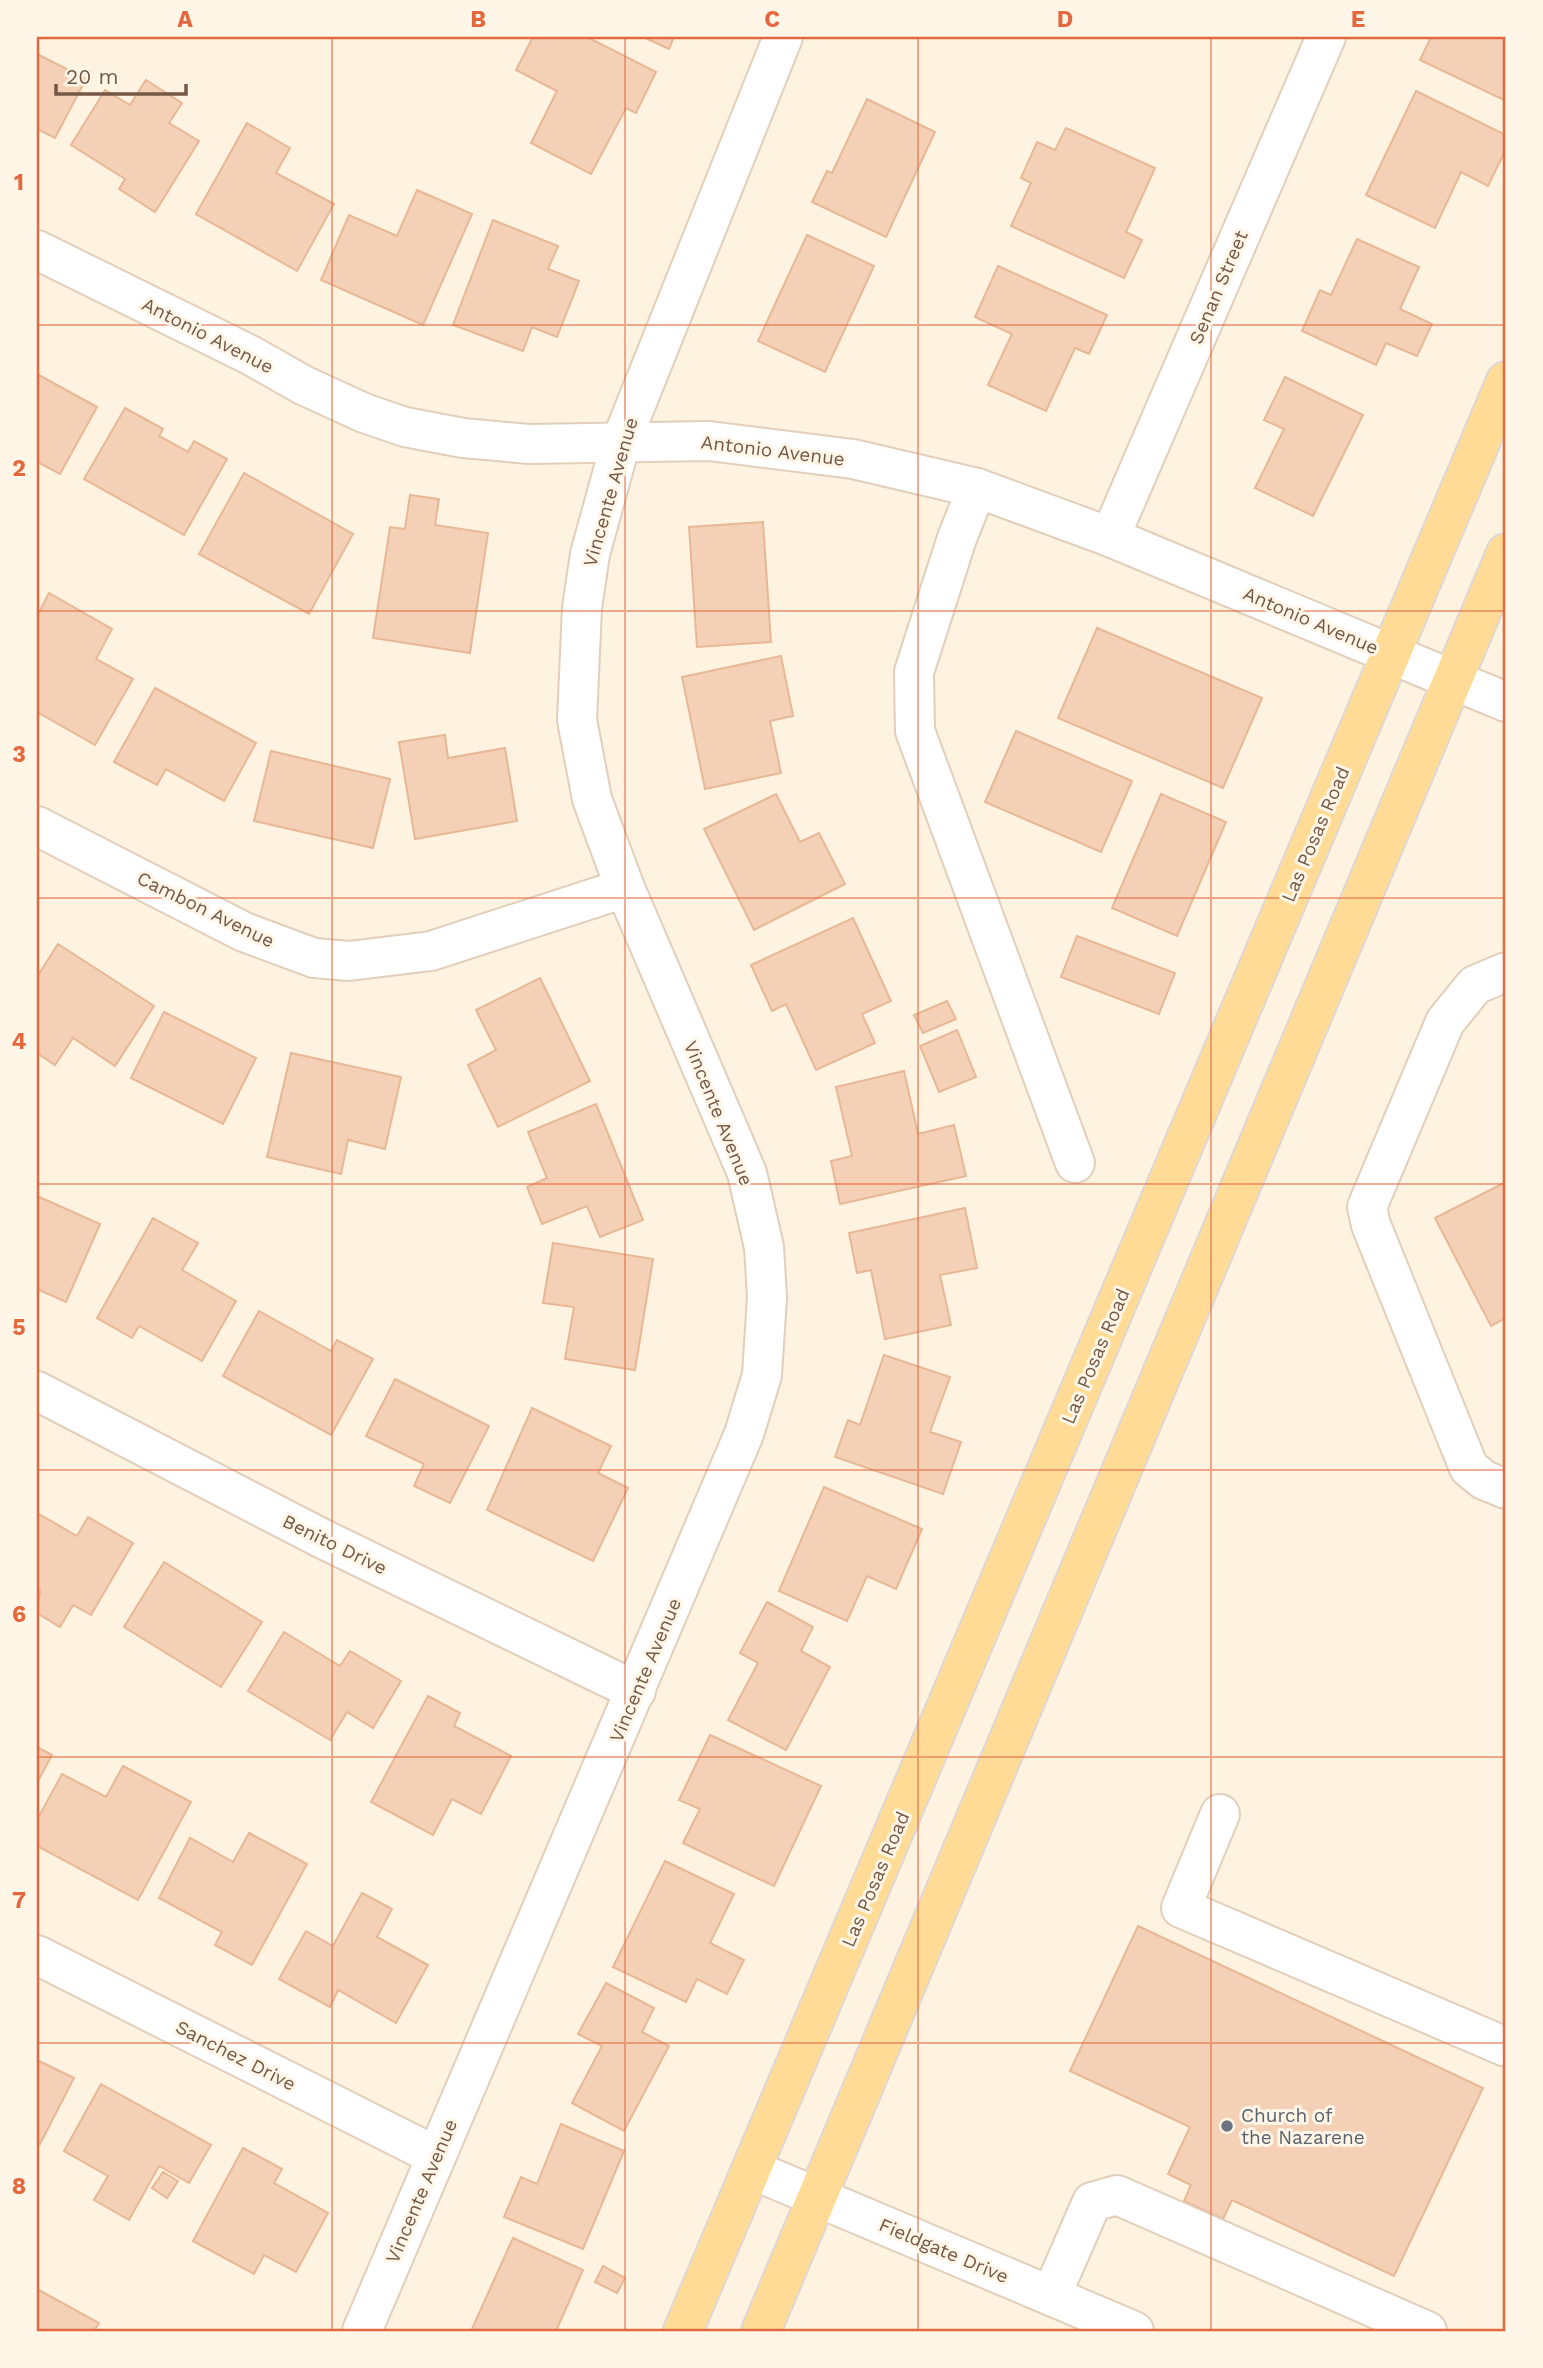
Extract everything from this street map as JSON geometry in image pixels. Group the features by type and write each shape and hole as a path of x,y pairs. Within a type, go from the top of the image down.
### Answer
{"main road":[{"name":"Las Posas Road","path":"683,2331 1506,381"},
{"path":"761,2331 1506,553"}],"street":[{"name":"Vincente Avenue","path":"362,2331 744,1434 762,1375 767,1297 764,1247 747,1173 625,888 592,799 578,720 582,608 590,554 621,442 783,37"},
{"name":"Senan Street","path":"1110,537 1326,37"},
{"name":"Antonio Avenue","path":"37,250 364,413 405,427 463,438 529,444 709,441 778,448 853,459 977,488 1110,537 1506,702"},
{"path":"977,488 957,538 914,672 915,730 1075,1163"},
{"name":"Cambon Avenue","path":"37,826 244,932 314,958 349,961 430,951 625,888"},
{"path":"1506,972 1475,985 1445,1022 1367,1207 1371,1225 1469,1468 1484,1480 1506,1489"},
{"name":"Benito Drive","path":"37,1391 323,1539 636,1691"},
{"path":"1220,1814 1181,1908 1506,2047"},
{"name":"Sanchez Drive","path":"37,1955 436,2156"},
{"name":"Fieldgate Drive","path":"753,2170 1134,2331"},
{"path":"1051,2296 1092,2202 1117,2194 1427,2331"}],"building":[{"path":"533,37 587,37 656,72 636,113 626,108 591,174 531,143 557,91 516,70"},
{"path":"643,37 674,37 669,49"},
{"path":"1431,37 1506,37 1506,101 1420,60"},
{"path":"37,54 86,79 55,138 37,129"},
{"path":"146,80 182,103 169,123 199,141 155,212 119,189 125,179 71,145 105,90 130,105"},
{"path":"1416,91 1506,135 1506,149 1488,186 1461,172 1435,228 1366,195"},
{"path":"867,99 935,132 886,237 812,202 827,171 832,173"},
{"path":"247,123 290,148 276,173 334,204 297,271 196,214"},
{"path":"1066,128 1155,168 1126,232 1142,240 1124,278 1011,226 1031,183 1021,178 1037,142 1055,150"},
{"path":"417,190 472,214 423,325 321,280 349,215 397,236"},
{"path":"493,220 558,246 548,269 579,281 557,337 532,327 523,351 453,325"},
{"path":"807,235 874,266 825,372 758,341"},
{"path":"1357,239 1419,267 1400,309 1432,324 1417,356 1386,343 1376,365 1302,331 1320,290 1331,295"},
{"path":"998,266 1107,315 1089,354 1075,348 1046,411 988,385 1012,334 975,317"},
{"path":"37,374 97,407 60,474 37,462"},
{"path":"1285,377 1363,415 1313,516 1255,488 1284,429 1264,420"},
{"path":"125,408 163,429 159,436 188,452 194,441 227,459 184,535 84,479"},
{"path":"244,473 353,534 309,614 199,554"},
{"path":"410,495 439,499 435,525 488,533 470,653 373,638 390,527 405,529"},
{"path":"763,522 771,642 697,647 689,527"},
{"path":"49,593 112,629 96,659 133,679 95,745 37,712 37,616"},
{"path":"1097,628 1262,698 1223,788 1058,718"},
{"path":"781,656 793,716 770,721 781,773 705,789 682,677"},
{"path":"155,688 256,743 224,801 166,769 157,785 114,762"},
{"path":"1016,731 1132,781 1101,852 985,802"},
{"path":"445,735 448,758 505,748 517,821 415,839 399,742"},
{"path":"271,751 390,779 373,848 254,821"},
{"path":"776,794 800,842 819,833 845,884 754,930 704,829"},
{"path":"1161,794 1226,822 1177,936 1112,908"},
{"path":"853,918 891,1001 862,1014 875,1043 816,1070 786,1004 772,1011 751,965"},
{"path":"1077,936 1175,973 1159,1014 1061,977"},
{"path":"58,944 154,1006 115,1066 73,1038 55,1065 37,1053 37,977"},
{"path":"540,978 590,1081 498,1127 468,1065 496,1050 476,1010"},
{"path":"947,1001 956,1019 923,1033 914,1015"},
{"path":"164,1012 256,1058 223,1124 131,1078"},
{"path":"957,1030 976,1077 939,1092 920,1046"},
{"path":"291,1053 401,1077 385,1149 348,1140 341,1174 267,1157"},
{"path":"904,1071 918,1134 954,1125 966,1176 840,1204 831,1161 852,1156 836,1087"},
{"path":"596,1104 643,1220 600,1237 587,1206 542,1224 527,1187 547,1178 528,1132"},
{"path":"1506,1182 1506,1318 1491,1326 1435,1218"},
{"path":"37,1196 100,1224 66,1302 37,1289"},
{"path":"965,1208 977,1268 940,1275 951,1325 885,1339 871,1270 857,1273 849,1233"},
{"path":"153,1218 198,1243 182,1270 236,1301 202,1361 139,1326 132,1338 97,1318"},
{"path":"553,1243 653,1259 635,1370 565,1359 574,1307 543,1303"},
{"path":"259,1311 331,1351 337,1340 373,1359 331,1435 223,1376"},
{"path":"884,1355 950,1377 930,1432 961,1442 943,1494 835,1457 848,1420 860,1425"},
{"path":"395,1379 489,1426 450,1503 414,1486 424,1464 366,1436"},
{"path":"532,1408 611,1446 598,1473 628,1488 593,1561 487,1510"},
{"path":"824,1487 922,1529 896,1589 867,1576 847,1621 779,1591"},
{"path":"37,1513 77,1536 88,1517 133,1543 91,1615 73,1605 60,1627 37,1613 40,1591 37,1589"},
{"path":"164,1562 262,1622 221,1687 124,1627"},
{"path":"767,1602 813,1627 801,1651 830,1667 786,1750 728,1720 758,1663 740,1653"},
{"path":"284,1632 340,1666 350,1651 401,1681 373,1728 347,1712 330,1740 248,1691"},
{"path":"428,1696 460,1713 454,1726 511,1756 481,1814 452,1799 433,1835 371,1802"},
{"path":"710,1735 821,1786 774,1886 683,1843 700,1809 679,1800"},
{"path":"37,1747 52,1755 37,1783"},
{"path":"123,1766 191,1802 138,1900 37,1846 37,1820 62,1774 106,1797"},
{"path":"249,1833 307,1864 252,1965 215,1945 222,1932 159,1898 190,1838 233,1862"},
{"path":"665,1861 734,1894 710,1943 744,1960 727,1994 697,1979 686,2002 613,1967"},
{"path":"362,1893 392,1909 377,1937 428,1965 396,2023 338,1990 330,2007 279,1979 306,1931 333,1946"},
{"path":"1138,1926 1483,2088 1394,2276 1232,2200 1223,2219 1184,2201 1191,2185 1168,2174 1190,2127 1070,2071"},
{"path":"606,1983 654,2008 642,2032 669,2046 624,2131 572,2103 602,2046 578,2034"},
{"path":"37,2060 74,2078 40,2144 37,2142"},
{"path":"101,2084 211,2145 189,2183 159,2166 129,2220 94,2200 108,2176 64,2151"},
{"path":"561,2124 624,2151 583,2249 504,2217 521,2177 537,2184"},
{"path":"243,2148 282,2169 274,2183 328,2213 296,2272 264,2255 254,2274 193,2241"},
{"path":"163,2172 178,2181 167,2198 152,2188"},
{"path":"513,2238 583,2270 556,2331 471,2331"},
{"path":"603,2266 625,2278 617,2293 595,2282"},
{"path":"37,2289 99,2323 94,2331 37,2331"}],"place":[{"name":"Church of the Nazarene","path":"1227,2126"}]}
